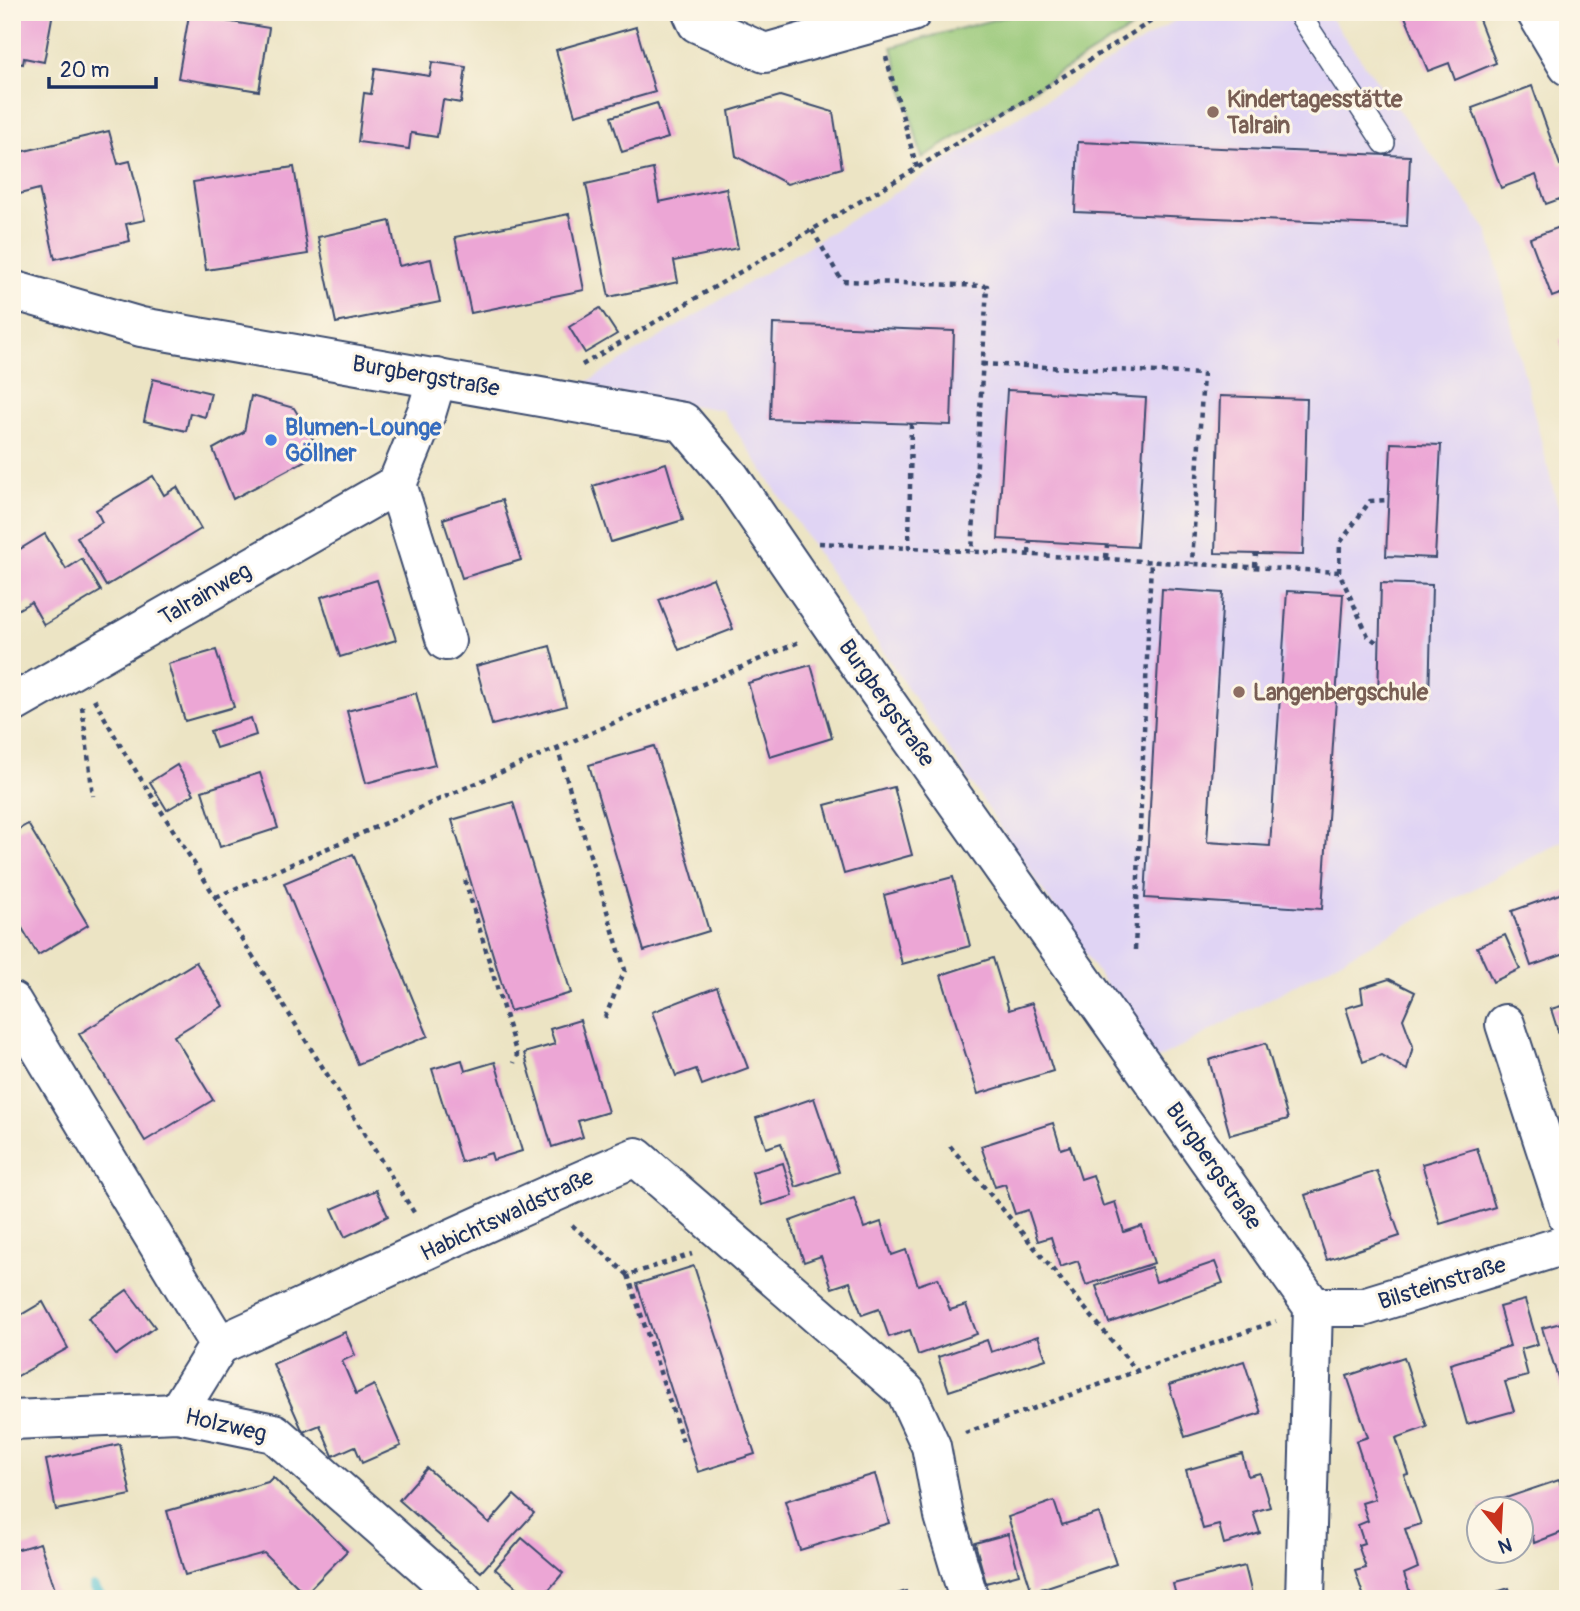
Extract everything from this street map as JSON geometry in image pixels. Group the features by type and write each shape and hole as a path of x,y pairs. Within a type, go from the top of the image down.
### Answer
{"street":[{"path":"692,12 696,23 765,52 895,17"},
{"path":"1536,12 1568,66"},
{"name":"Burgbergstraße","path":"12,290 141,327 683,422 730,477 1314,1307"},
{"path":"437,378 428,411 397,484 446,641"},
{"name":"Talrainweg","path":"12,704 397,484"},
{"path":"12,1002 219,1345 177,1413"},
{"path":"1505,1024 1568,1217"},
{"name":"Habichtswaldstraße","path":"219,1345 535,1199 636,1157 906,1392 930,1446 944,1516 969,1599"},
{"name":"Bilsteinstraße","path":"1314,1307 1363,1307 1568,1244"},
{"path":"1304,1599 1314,1307"},
{"name":"Holzweg","path":"12,1420 177,1413 274,1433 463,1599"}],"lane":[{"path":"1298,12 1384,143"}],"path":[{"path":"533,394 917,168 1166,12"},
{"path":"895,17 917,168"},
{"path":"811,230 842,281 987,286 972,552"},
{"path":"982,364 1203,374 1192,564"},
{"path":"909,548 911,424"},
{"path":"1380,645 1368,636 1339,572 1340,543 1370,501 1389,500"},
{"path":"774,541 1339,572"},
{"path":"1029,554 1030,541"},
{"path":"1106,558 1107,545"},
{"path":"1255,567 1256,554"},
{"path":"1135,950 1151,561"},
{"path":"216,897 833,627"},
{"path":"76,667 93,796"},
{"path":"76,667 124,752 436,1247"},
{"path":"557,747 625,970 603,1022"},
{"path":"465,880 517,1055 514,1063"},
{"path":"950,1146 1137,1371"},
{"path":"535,1199 578,1230 628,1275 684,1445"},
{"path":"628,1275 732,1240"},
{"path":"930,1446 1314,1307"}],"shaded area":[{"name":"Langenbergschule","path":"1189,12 1326,12 1488,231 1568,547 1568,838 1156,1060 722,410 579,387"}],"green space":[{"path":"1022,12 1158,12 922,158 892,47"}],"building":[{"path":"12,12 53,12 44,62 24,58 23,64 12,62"},
{"path":"1403,12 1476,12 1496,63 1455,80 1449,63 1428,71"},
{"path":"189,15 269,28 259,91 178,78"},
{"path":"636,27 655,92 575,115 556,50"},
{"path":"432,62 466,67 461,103 443,100 437,137 411,133 409,149 358,142 364,93 371,94 375,68 430,76"},
{"path":"1532,86 1560,165 1568,162 1568,196 1546,204 1536,175 1501,188 1472,108"},
{"path":"780,96 833,112 842,168 787,184 736,156 729,111"},
{"path":"657,103 668,138 622,152 611,117"},
{"path":"109,131 118,164 130,161 145,220 126,224 130,241 55,259 39,189 12,196 12,154"},
{"path":"1078,142 1410,156 1407,226 1075,212"},
{"path":"294,167 308,254 206,270 193,182"},
{"path":"653,169 659,202 726,188 738,248 674,261 678,282 609,297 586,184"},
{"path":"569,214 584,290 471,313 455,237"},
{"path":"390,221 399,266 431,259 440,302 336,323 318,237"},
{"path":"1568,224 1568,291 1552,297 1530,238"},
{"path":"600,308 617,334 585,353 569,327"},
{"path":"773,324 954,331 951,425 770,419"},
{"path":"1568,337 1568,362 1567,362 1560,340"},
{"path":"153,379 211,393 205,417 190,413 186,431 144,421"},
{"path":"1007,390 1146,398 1137,547 998,539"},
{"name":"Blumen-Lounge Göllner","path":"251,396 294,408 321,452 233,499 213,449 244,432"},
{"path":"1220,396 1307,399 1303,555 1215,553"},
{"path":"1391,443 1441,445 1435,558 1386,556"},
{"path":"666,463 683,520 611,542 593,486"},
{"path":"153,476 164,495 177,487 201,529 106,586 77,537 102,522 96,510"},
{"path":"502,500 521,560 462,578 443,519"},
{"path":"45,534 66,569 82,559 101,591 44,625 31,602 12,613 12,554"},
{"path":"713,578 733,629 679,650 659,600"},
{"path":"377,580 396,640 340,657 321,597"},
{"path":"1381,583 1432,585 1429,699 1378,698"},
{"path":"1162,589 1223,593 1207,842 1270,846 1287,591 1343,594 1322,909 1145,898"},
{"path":"550,646 566,706 492,725 476,666"},
{"path":"216,650 234,707 185,721 168,664"},
{"path":"811,665 832,738 770,757 748,683"},
{"path":"416,693 435,765 366,783 347,711"},
{"path":"251,718 256,735 216,748 210,731"},
{"path":"654,746 709,931 644,951 589,765"},
{"path":"177,765 194,794 167,810 150,782"},
{"path":"260,773 278,828 220,847 202,791"},
{"path":"894,787 912,855 844,874 825,805"},
{"path":"513,802 571,993 510,1011 452,820"},
{"path":"28,824 88,925 38,955 12,911 12,833"},
{"path":"353,854 428,1036 358,1064 284,883"},
{"path":"953,877 970,946 902,964 884,895"},
{"path":"1568,891 1568,953 1531,966 1512,911"},
{"path":"1505,935 1520,969 1493,982 1477,947"},
{"path":"993,958 1009,1010 1032,1003 1053,1071 978,1094 941,975"},
{"path":"196,962 223,1006 174,1036 213,1100 145,1141 79,1034"},
{"path":"1389,979 1415,992 1403,1019 1413,1046 1407,1070 1381,1055 1363,1062 1346,1008 1363,1003 1361,988"},
{"path":"717,987 748,1068 702,1085 696,1069 676,1076 652,1012"},
{"path":"1568,1004 1568,1060 1567,1060 1551,1009"},
{"path":"580,1020 608,1112 578,1121 583,1137 552,1147 524,1053 555,1044 550,1029"},
{"path":"1266,1043 1288,1119 1230,1135 1209,1060"},
{"path":"462,1060 465,1071 495,1062 522,1151 493,1160 491,1153 461,1162 432,1069"},
{"path":"814,1098 839,1172 796,1187 781,1143 766,1148 756,1118"},
{"path":"1053,1123 1061,1149 1070,1146 1081,1179 1093,1175 1103,1206 1115,1202 1124,1232 1142,1226 1154,1263 1086,1285 1078,1261 1060,1267 1051,1237 1038,1241 1028,1210 1015,1214 1005,1184 995,1187 981,1146"},
{"path":"1477,1148 1495,1207 1440,1224 1422,1164"},
{"path":"783,1163 793,1196 762,1205 752,1172"},
{"path":"1377,1171 1400,1236 1327,1260 1305,1195"},
{"path":"376,1190 388,1216 345,1237 332,1209"},
{"path":"854,1198 864,1228 881,1222 892,1255 906,1250 918,1285 938,1278 950,1310 966,1305 977,1334 918,1355 910,1330 889,1337 879,1309 862,1315 850,1282 832,1288 821,1256 804,1262 790,1221"},
{"path":"1215,1262 1223,1283 1109,1323 1096,1286 1151,1267 1156,1282"},
{"path":"694,1266 755,1454 698,1472 637,1284"},
{"path":"127,1290 155,1327 116,1355 88,1318"},
{"path":"1525,1300 1538,1344 1521,1349 1528,1376 1505,1382 1514,1411 1467,1424 1450,1364 1510,1346 1499,1307"},
{"path":"43,1302 68,1348 12,1379 12,1303 19,1316"},
{"path":"1568,1321 1568,1392 1563,1393 1542,1328"},
{"path":"345,1332 355,1355 342,1361 356,1394 374,1385 401,1446 362,1463 355,1446 333,1456 320,1425 303,1432 273,1364"},
{"path":"1038,1336 1046,1359 949,1391 938,1357 987,1340 991,1352"},
{"path":"1404,1357 1427,1427 1396,1438 1408,1474 1404,1475 1421,1524 1405,1529 1418,1568 1404,1574 1412,1599 1360,1599 1364,1597 1355,1571 1366,1568 1358,1545 1364,1543 1358,1525 1368,1521 1362,1503 1375,1499 1356,1441 1368,1437 1347,1376"},
{"path":"1244,1361 1261,1413 1185,1437 1169,1385"},
{"path":"120,1444 131,1495 56,1510 46,1460"},
{"path":"1242,1454 1248,1476 1260,1473 1270,1507 1253,1512 1260,1533 1224,1544 1219,1525 1203,1529 1186,1470"},
{"path":"427,1468 489,1523 514,1495 534,1513 481,1572 399,1500"},
{"path":"875,1474 889,1523 800,1550 785,1501"},
{"path":"273,1477 347,1551 305,1594 264,1553 185,1575 167,1511 268,1482"},
{"path":"1559,1480 1561,1486 1568,1484 1568,1530 1534,1543 1534,1496 1512,1496"},
{"path":"1054,1501 1062,1525 1099,1513 1116,1564 1032,1592 1008,1517"},
{"path":"1008,1534 1019,1574 986,1583 975,1543"},
{"path":"522,1538 563,1573 541,1599 531,1599 495,1569"},
{"path":"40,1543 58,1599 12,1599 12,1551"},
{"path":"1245,1566 1253,1599 1177,1599 1173,1584"},
{"path":"1509,1588 1513,1599 1477,1599 1477,1598"},
{"path":"906,1591 908,1599 885,1598"}],"waterway":[{"path":"93,1587 103,1599"}],"place":[{"name":"Kindertagesstätte Talrain","path":"1213,112"},
{"name":"Blumen-Lounge Göllner","path":"271,440"},
{"name":"Langenbergschule","path":"1239,692"}]}
